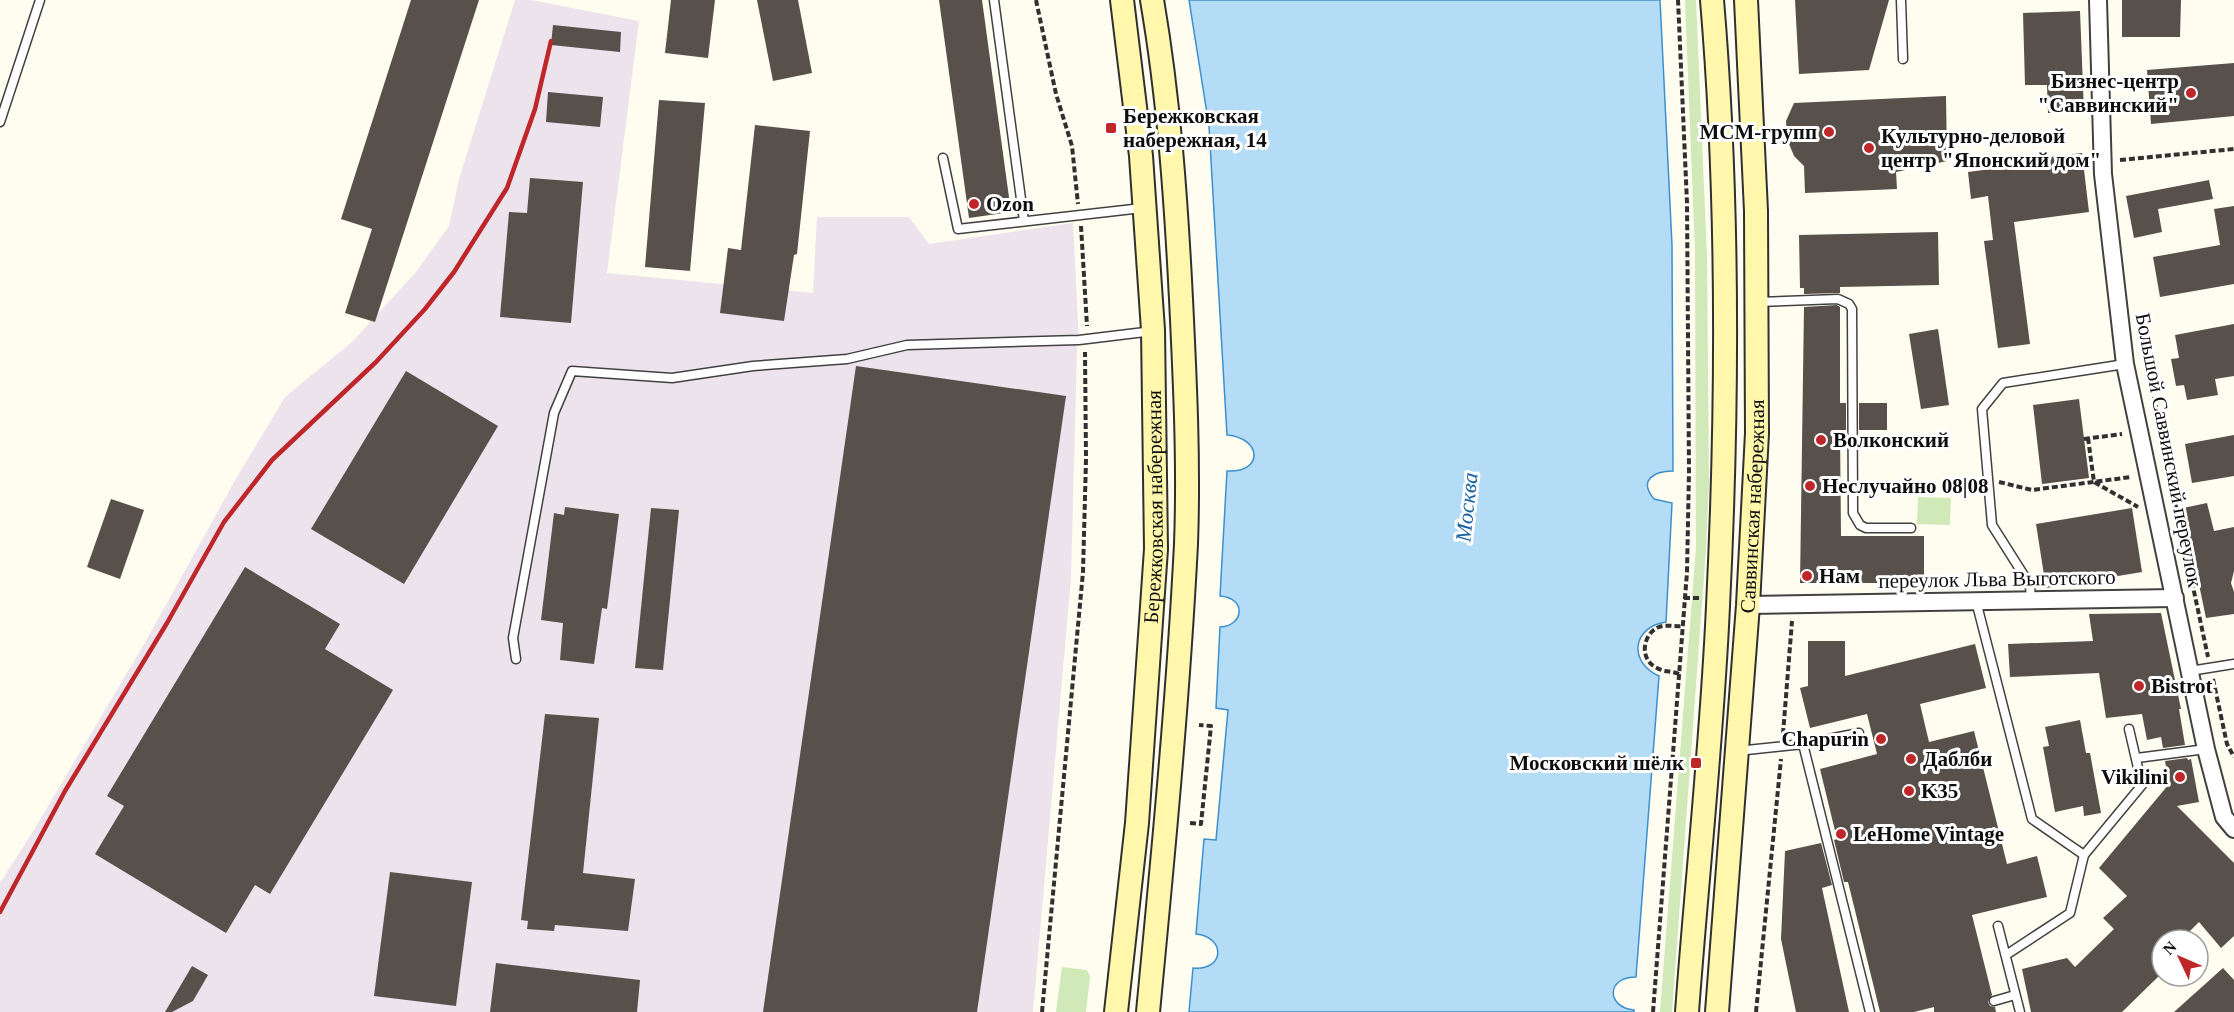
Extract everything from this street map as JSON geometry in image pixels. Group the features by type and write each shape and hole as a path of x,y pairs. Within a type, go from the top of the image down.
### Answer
{"main road":[{"name":"Бережковская набережная","path":"1116,1012 1137,823 1156,549 1154,330 1145,208 1122,0"},
{"name":"Бережковская набережная","path":"1148,1012 1166,828 1186,542 1185,388 1178,249 1172,154 1152,0"},
{"name":"Саввинская набережная","path":"1687,1012 1718,607 1724,433 1724,219 1712,0"},
{"name":"Саввинская набережная","path":"1717,1012 1748,605 1757,432 1756,211 1746,0"}],"street":[{"name":"Большой Саввинский переулок","path":"2098,0 2103,174 2125,364 2206,748 2224,817 2234,829"},
{"name":"переулок Льва Выготского","path":"1748,605 2175,598"}],"lane":[{"path":"0,122 40,0"},
{"path":"993,0 1024,221"},
{"path":"1900,0 1903,59"},
{"path":"943,158 958,229 1145,208"},
{"path":"1756,302 1838,299 1850,304 1852,309 1853,513 1860,525 1866,528 1911,528"},
{"path":"516,659 513,638 554,414 572,370 672,378 753,366 847,359 907,345 1086,339 1133,335 1154,330"},
{"path":"2031,601 2030,585 1992,525 1982,409 2003,383 2125,364"},
{"path":"1976,601 2032,819 2084,855"},
{"path":"2190,671 2234,664"},
{"path":"2006,955 2070,913 2084,855 2142,785 2128,729"},
{"path":"1737,751 1782,748 1859,733"},
{"path":"1803,744 1870,1012"},
{"path":"2137,758 2206,748"},
{"path":"1998,926 2020,1012"},
{"path":"1994,1001 2015,995"}],"path":[{"path":"1036,0 1056,94 1072,146 1085,259 1087,327 1083,572 1042,1012"},
{"path":"1653,1012 1687,572 1689,340 1685,128 1678,0"},
{"path":"2119,160 2234,149"},
{"path":"2139,313 2167,465 2227,744 2234,757"},
{"path":"2126,433 2086,438 2094,482 2141,509"},
{"path":"1988,479 2032,490 2135,477"},
{"path":"1756,1012 1782,748 1792,617"},
{"path":"1679,674 1652,666 1647,660 1644,646 1646,639 1656,628 1682,626"},
{"path":"1190,823 1202,824 1210,726 1199,725"}],"shaded area":[{"path":"515,0 531,0 639,21 607,273 813,293 817,217 909,217 929,244 1073,223 1079,344 1077,347 1071,578 1033,1012 0,1012 0,883 143,646 237,477 285,397 352,342 416,272 449,226 459,179"}],"green space":[{"path":"1685,0 1696,0 1707,257 1709,481 1672,1012 1660,1012 1696,547 1695,252"},
{"path":"1918,497 1951,498 1950,525 1917,524"},
{"path":"1062,967 1087,970 1090,977 1086,1012 1056,1012"}],"water":[{"name":"Москва","path":"1189,0 1660,0 1672,245 1673,471 1654,475 1648,482 1649,492 1654,499 1672,503 1666,622 1646,631 1638,646 1642,662 1659,676 1636,977 1626,978 1619,982 1613,992 1618,1004 1634,1012 1189,1012 1193,968 1204,968 1211,964 1218,953 1213,941 1206,936 1196,934 1204,839 1216,840 1228,710 1216,708 1220,627 1234,622 1239,612 1235,602 1220,596 1227,471 1248,467 1254,455 1247,442 1239,437 1227,435 1209,126"}],"building":[{"path":"411,0 479,0 375,322 345,313 372,229 341,219"},
{"path":"671,0 715,0 708,58 665,53"},
{"path":"757,0 798,0 812,73 773,81"},
{"path":"939,0 982,0 1011,212 969,218"},
{"path":"1795,0 1889,0 1869,70 1799,74"},
{"path":"2122,0 2181,0 2180,37 2122,37"},
{"path":"2080,11 2084,112 2048,113 2047,85 2025,85 2023,13"},
{"path":"553,25 621,32 620,52 551,45"},
{"name":"Бизнес-центр \"Саввинский\"","path":"2234,63 2234,116 2151,124 2147,70"},
{"path":"548,92 603,97 600,127 546,122"},
{"name":"Культурно-деловой центр \"Японский дом\"","path":"1946,96 1947,161 1896,172 1897,189 1805,193 1804,166 1794,156 1787,139 1786,121 1794,103"},
{"path":"659,100 705,103 690,271 645,267"},
{"path":"755,125 810,131 797,254 794,255 784,321 720,313 728,248 741,250"},
{"path":"2082,153 2089,212 2014,222 2030,344 1998,348 1984,241 1993,240 1988,196 1971,199 1968,172 2043,162 2042,158"},
{"path":"530,178 583,182 571,323 500,317 509,212 527,213"},
{"path":"2209,180 2213,199 2158,209 2162,232 2134,238 2126,196"},
{"path":"2234,206 2234,284 2160,297 2153,257 2220,245 2214,209"},
{"path":"1938,232 1939,285 1840,287 1840,293 1804,294 1804,288 1800,288 1799,235"},
{"path":"1837,305 1840,307 1840,403 1846,403 1846,430 1840,430 1841,536 1924,536 1924,583 1800,583 1804,307"},
{"path":"2234,324 2234,376 2215,379 2218,395 2187,400 2184,385 2176,386 2171,359 2179,358 2175,335"},
{"path":"1938,329 1949,405 1921,409 1909,334"},
{"path":"856,366 1066,396 977,1012 763,1012"},
{"path":"406,371 498,426 404,584 311,529"},
{"path":"2079,399 2089,478 2042,484 2033,405"},
{"path":"1859,403 1887,403 1887,430 1859,430"},
{"path":"2234,435 2234,476 2192,483 2185,444"},
{"path":"111,499 144,510 120,579 87,567"},
{"path":"2207,503 2214,531 2234,527 2234,571 2231,583 2234,592 2234,614 2206,618 2183,508"},
{"path":"565,507 619,514 607,609 602,608 594,664 560,660 563,623 541,620 554,513 564,515"},
{"path":"651,508 679,510 663,670 635,668"},
{"path":"2132,508 2142,572 2046,588 2036,524"},
{"path":"245,567 340,624 325,649 393,690 270,894 255,885 226,933 95,854 124,806 107,796"},
{"path":"2161,613 2181,709 2179,709 2185,745 2163,748 2161,737 2147,740 2142,714 2106,718 2099,673 2010,677 2008,644 2093,641 2089,614"},
{"path":"1808,641 1845,641 1845,676 1975,644 1986,688 1920,704 1929,742 1974,731 2007,864 2037,856 2047,897 1972,915 1992,995 1988,1002 1990,1006 1995,1007 1996,1012 1934,1012 1934,1007 1914,1012 1880,1012 1848,882 1844,882 1834,840 1837,839 1820,769 1877,754 1867,714 1810,728 1800,688 1808,686"},
{"path":"545,714 599,718 583,873 635,879 628,931 555,925 554,931 527,929 528,921 521,920"},
{"path":"2080,720 2086,753 2090,753 2101,813 2084,816 2083,806 2055,812 2043,747 2049,746 2045,727"},
{"path":"2191,759 2199,802 2177,806 2234,863 2234,936 2221,948 2210,935 2210,928 2204,928 2199,922 2193,928 2150,928 2150,985 2122,1012 2031,1012 2022,969 2067,958 2075,967 2114,929 2103,918 2127,896 2099,868 2169,784 2165,761"},
{"path":"1821,843 1832,885 1822,888 1849,1012 1796,1012 1781,939 1785,851"},
{"path":"390,872 472,882 456,1006 374,996"},
{"path":"496,963 640,980 637,1012 490,1012"},
{"path":"192,966 208,975 193,1001 172,1012 165,1012"},
{"path":"2223,968 2234,980 2234,1012 2174,1012 2201,988 2210,988 2210,980"}],"railway":[{"path":"0,912 65,791 167,623 224,522 272,460 376,362 425,309 454,272 507,188 535,109 551,41"}],"place":[{"name":"Бизнес-центр \"Саввинский\"","path":"2191,93"},
{"name":"Бережковская набережная, 14","path":"1111,128"},
{"name":"МСМ-групп","path":"1829,132"},
{"name":"Культурно-деловой центр \"Японский дом\"","path":"1869,148"},
{"name":"Ozon","path":"974,204"},
{"name":"Волконский","path":"1821,440"},
{"name":"Неслучайно 08|08","path":"1810,486"},
{"name":"Нам","path":"1807,576"},
{"name":"Bistrot","path":"2139,686"},
{"name":"Chapurin","path":"1881,739"},
{"name":"Даблби","path":"1911,759"},
{"name":"Московский шёлк","path":"1696,763"},
{"name":"Vikilini","path":"2180,777"},
{"name":"K35","path":"1909,791"},
{"name":"LeHome Vintage","path":"1841,834"}]}
